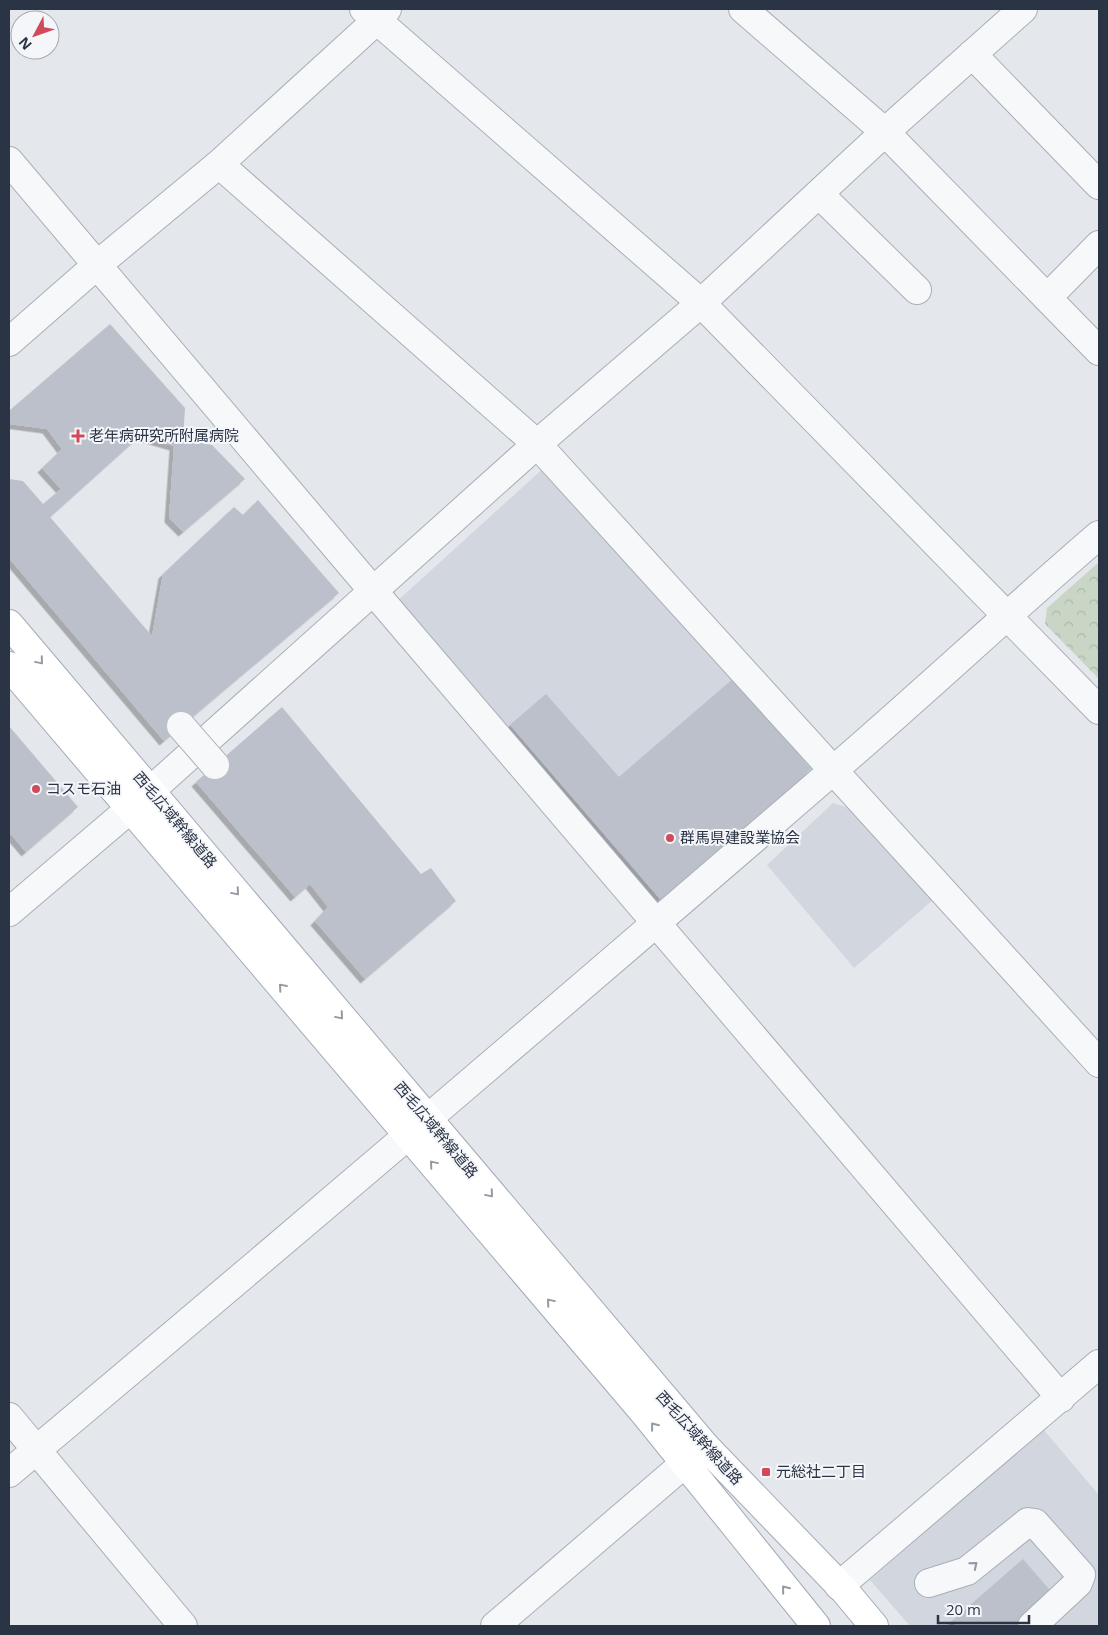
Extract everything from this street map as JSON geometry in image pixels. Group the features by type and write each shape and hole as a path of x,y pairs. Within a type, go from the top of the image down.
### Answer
{"main road":[{"name":"西毛広域幹線道路","path":"9,624 150,790 684,1464 816,1626"},
{"name":"西毛広域幹線道路","path":"9,666 130,809 706,1448 839,1586 874,1626"}],"street":[{"path":"743,9 885,132 1099,351"},
{"path":"9,912 130,809 537,444 701,303 885,132 1023,9"},
{"path":"9,342 97,265 219,164 376,12 701,303 1099,710"},
{"path":"972,54 1099,185"},
{"path":"9,161 1061,1398"},
{"path":"219,164 537,444 1099,1063"},
{"path":"819,194 917,290"},
{"path":"1047,298 1099,245"},
{"path":"9,1473 418,1127 832,771 1099,534"},
{"path":"181,726 215,765"},
{"path":"839,1586 1099,1364"},
{"path":"9,1417 172,1622"},
{"path":"496,1626 684,1464"},
{"path":"929,1583 967,1571 1028,1522 1035,1523 1081,1575 1078,1583 1032,1626"}],"shaded area":[{"path":"547,465 826,771 661,913 395,603"},
{"path":"833,803 852,809 934,899 854,968 767,865"},
{"path":"1043,1429 1099,1495 1099,1626 910,1626 870,1580"}],"green space":[{"path":"1099,562 1099,679 1045,624 1047,608"}],"building":[{"path":"110,324 185,408 183,440 212,445 245,479 183,532 169,518 174,446 140,436 50,517 152,636 163,574 234,507 243,515 258,500 339,593 164,741 9,558 9,479 23,481 43,504 61,489 42,468 62,449 47,429 9,424 9,411"},
{"name":"群馬県建設業協会","path":"734,678 811,769 660,899 510,725 546,694 619,777"},
{"path":"282,707 421,874 431,868 456,901 365,979 315,921 328,907 310,884 295,897 196,782"},
{"path":"9,726 78,807 26,852 9,832"},
{"path":"1023,1559 1054,1595 1018,1626 956,1626 952,1621"}],"place":[{"name":"老年病研究所附属病院","path":"78,436"},
{"name":"コスモ石油","path":"36,789"},
{"name":"群馬県建設業協会","path":"670,838"},
{"name":"元総社二丁目","path":"766,1472"}]}
